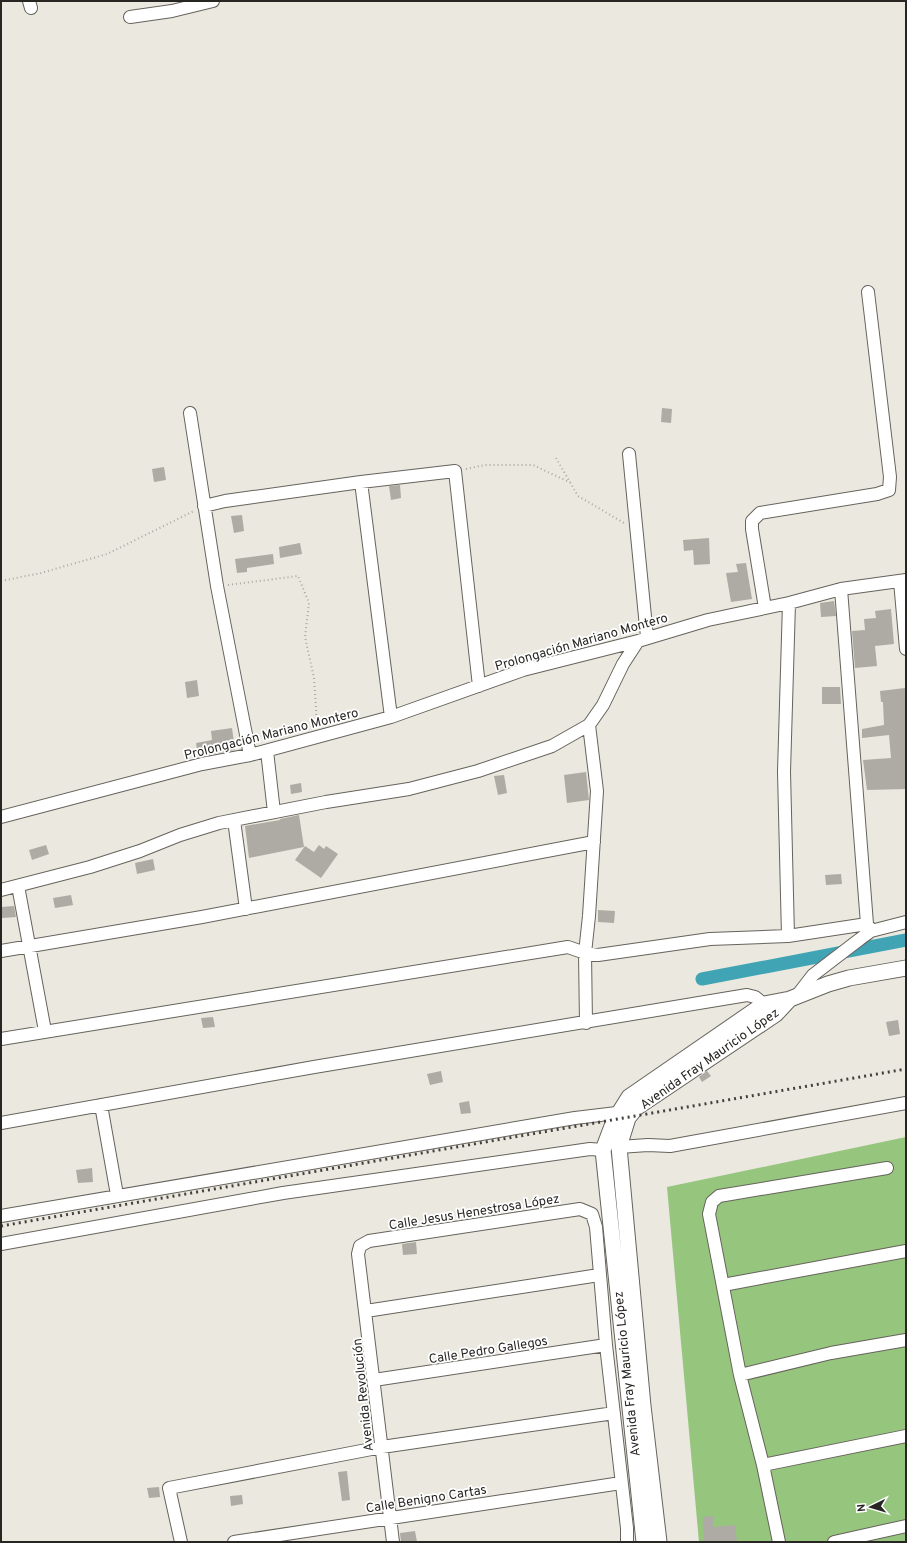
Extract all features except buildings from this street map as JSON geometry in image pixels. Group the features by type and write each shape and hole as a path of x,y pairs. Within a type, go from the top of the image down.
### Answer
{"street":[{"path":"130,17 172,11 214,1"},
{"path":"765,608 752,529 752,521 760,513 877,494 889,490 890,476 868,292"},
{"path":"190,412 217,586 250,755"},
{"path":"1,890 90,867 140,851 180,835 234,820 326,802 409,789 478,771 552,746 589,726 603,705 623,664 642,639 637,530 629,454"},
{"path":"204,506 225,501 362,482 455,472 479,686"},
{"path":"362,482 391,717"},
{"path":"903,580 906,649"},
{"name":"Prolongación Mariano Montero","path":"1,817 202,764 267,751 391,717 523,670 708,620 789,603 841,589 903,580"},
{"path":"793,998 813,975 860,939 869,927 841,589"},
{"path":"788,936 784,772 789,603"},
{"path":"586,1023 585,953 589,916 597,791 589,726"},
{"path":"267,751 274,812"},
{"path":"234,820 246,909"},
{"path":"1,951 246,909 594,842"},
{"path":"18,886 45,1031"},
{"path":"1,1039 568,947 585,953 598,955 710,939 788,936 906,922"},
{"path":"793,998 828,984 849,978 906,968"},
{"path":"1,1123 314,1067 747,996 755,997 776,1014"},
{"name":"Avenida Fray Mauricio López","path":"659,1542 643,1406 618,1148 628,1118 626,1112 629,1097 764,1004 793,998"},
{"name":"Avenida Fray Mauricio López","path":"644,1542 604,1150 614,1121 776,1014 793,998"},
{"path":"1,1244 283,1193 590,1149 604,1150 648,1144 670,1146 906,1103"},
{"path":"101,1105 117,1195"},
{"path":"1,1216 567,1119 626,1112"},
{"path":"779,1542 763,1464 740,1375 710,1214 712,1202 719,1196 887,1168"},
{"name":"Calle Jesus Henestrosa López","path":"360,1246 369,1241 580,1209 592,1214 596,1227 599,1275"},
{"name":"Avenida Revolución","path":"360,1246 358,1254 393,1542"},
{"path":"723,1285 906,1251"},
{"path":"366,1312 599,1275 627,1528 627,1542"},
{"path":"740,1375 831,1353 906,1340"},
{"name":"Calle Pedro Gallegos","path":"374,1380 606,1345"},
{"path":"181,1542 169,1488 382,1447 614,1414"},
{"path":"763,1464 906,1436"},
{"name":"Calle Benigno Cartas","path":"234,1542 621,1483"},
{"path":"834,1542 906,1526"}],"path":[{"path":"556,458 578,496 637,530"},
{"path":"455,472 485,464 533,465 571,483"},
{"path":"1,581 41,573 106,554 204,506"},
{"path":"217,586 298,576 309,603 305,637 314,678 318,737"}],"green space":[{"path":"906,1137 906,1542 699,1542 667,1187"}],"waterway":[{"path":"702,979 906,940"}],"railway":[{"path":"1,1226 906,1069"}]}
